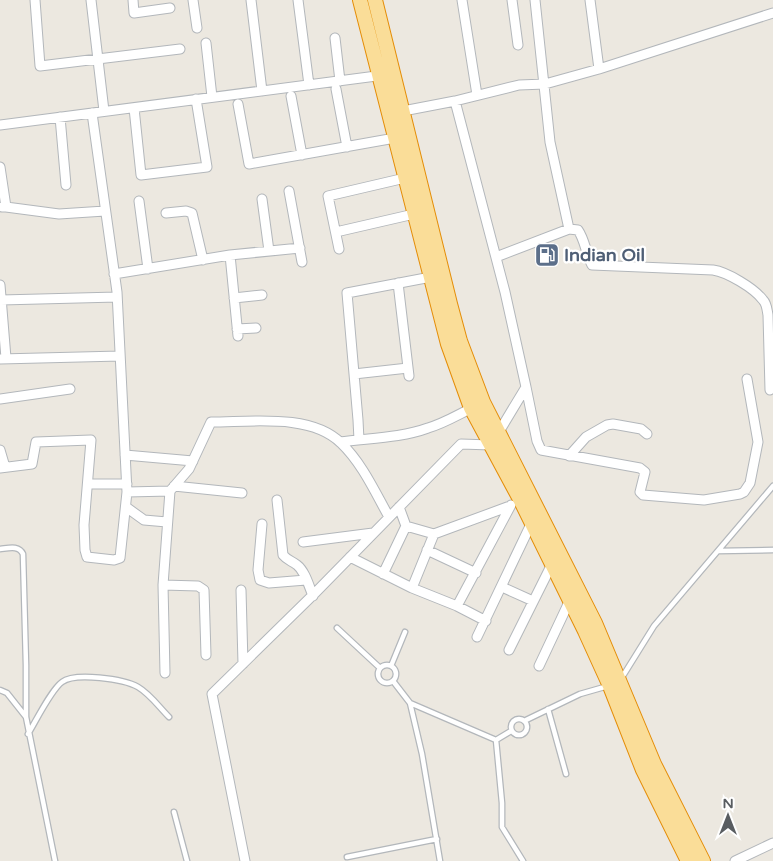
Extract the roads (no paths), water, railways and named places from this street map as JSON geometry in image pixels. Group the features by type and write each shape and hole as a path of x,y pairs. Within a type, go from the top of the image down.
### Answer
{"highway":[{"path":"360,0 386,75 403,111 450,304 477,405 491,445 515,504 557,561 595,623 643,770 688,861"},
{"path":"375,0 396,138 448,344 477,405 500,433 557,561 570,600 615,683 703,861"}],"street":[{"path":"35,0 40,66 180,49"},
{"path":"91,0 104,111"},
{"path":"133,0 134,13 170,8"},
{"path":"193,0 196,28"},
{"path":"251,0 262,91"},
{"path":"298,0 309,85"},
{"path":"462,0 477,95"},
{"path":"512,0 518,45"},
{"path":"535,0 550,142 569,229"},
{"path":"590,0 599,69"},
{"path":"403,111 455,101 519,84 545,84 599,69 773,13"},
{"path":"335,38 338,85 347,147"},
{"path":"206,43 212,97"},
{"path":"0,125 309,85 338,85 386,75"},
{"path":"291,96 302,155"},
{"path":"134,108 140,175 207,167 196,100"},
{"path":"455,101 496,257 538,446 545,452 644,470 645,475 640,492 643,495 704,500 740,494 744,492 750,483 758,442 746,379"},
{"path":"238,104 249,164 396,138"},
{"path":"0,450 2,468 32,464 36,442 91,440 84,525 84,550 87,557 114,560 120,558 127,488 117,297 92,113"},
{"path":"60,117 66,185"},
{"path":"0,167 3,207 59,214 106,211"},
{"path":"339,249 328,196 405,178"},
{"path":"289,191 302,262"},
{"path":"262,199 269,251"},
{"path":"139,200 148,269"},
{"path":"166,213 186,211 192,213 203,260"},
{"path":"336,232 414,214"},
{"path":"496,257 569,229 578,230 581,234 588,259 592,265 722,271 734,276 758,295 766,304 770,390"},
{"path":"114,274 230,255 300,248"},
{"path":"230,255 237,333 256,328"},
{"path":"359,440 347,294 431,277"},
{"path":"354,374 408,372 398,283"},
{"path":"0,285 3,358 120,356"},
{"path":"234,298 262,296"},
{"path":"1,301 117,297"},
{"path":"245,861 212,694 313,596 461,444 491,445 500,433 526,387"},
{"path":"0,399 70,389"},
{"path":"340,442 426,429 449,420 477,405"},
{"path":"165,673 163,585 167,522 172,489 189,469 211,422 288,422 318,428 340,442 360,467 389,517"},
{"path":"569,456 586,437 607,425 613,424 641,429 647,434"},
{"path":"126,454 193,461"},
{"path":"88,484 127,488 242,493"},
{"path":"277,500 283,555 298,565 313,596"},
{"path":"406,526 434,534 515,504"},
{"path":"457,606 515,504"},
{"path":"382,574 406,526 399,507"},
{"path":"126,508 144,520 167,522"},
{"path":"262,524 258,570 260,580 269,583 306,580"},
{"path":"477,637 531,524"},
{"path":"303,542 373,533"},
{"path":"412,588 434,534"},
{"path":"427,550 476,573"},
{"path":"350,558 486,621"},
{"path":"509,650 532,602 557,561"},
{"path":"163,585 198,586 204,590 206,655"},
{"path":"502,587 532,602"},
{"path":"241,590 243,664"},
{"path":"539,666 570,600"},
{"path":"735,861 773,842"}],"lane":[{"path":"524,720 527,727 523,735 515,735 511,731 511,725 514,721 518,719 524,720 580,694 615,683 654,626 773,486"},
{"path":"0,549 16,548 21,550 23,554 26,718 55,861"},
{"path":"718,551 773,550"},
{"path":"337,628 380,668"},
{"path":"391,666 405,632"},
{"path":"380,668 391,666"},
{"path":"391,666 396,673 393,681"},
{"path":"380,668 378,674 382,681 387,683 393,681"},
{"path":"28,734 57,686 73,677 82,676 128,683 144,692 168,717"},
{"path":"393,681 410,703 422,754 440,861"},
{"path":"0,690 7,693 26,718"},
{"path":"410,703 496,740"},
{"path":"548,709 566,774"},
{"path":"496,740 511,731"},
{"path":"496,740 502,803 502,827 523,861"},
{"path":"174,812 187,861"},
{"path":"347,857 437,839"}],"place":[{"name":"Indian Oil","path":"547,255"}]}
